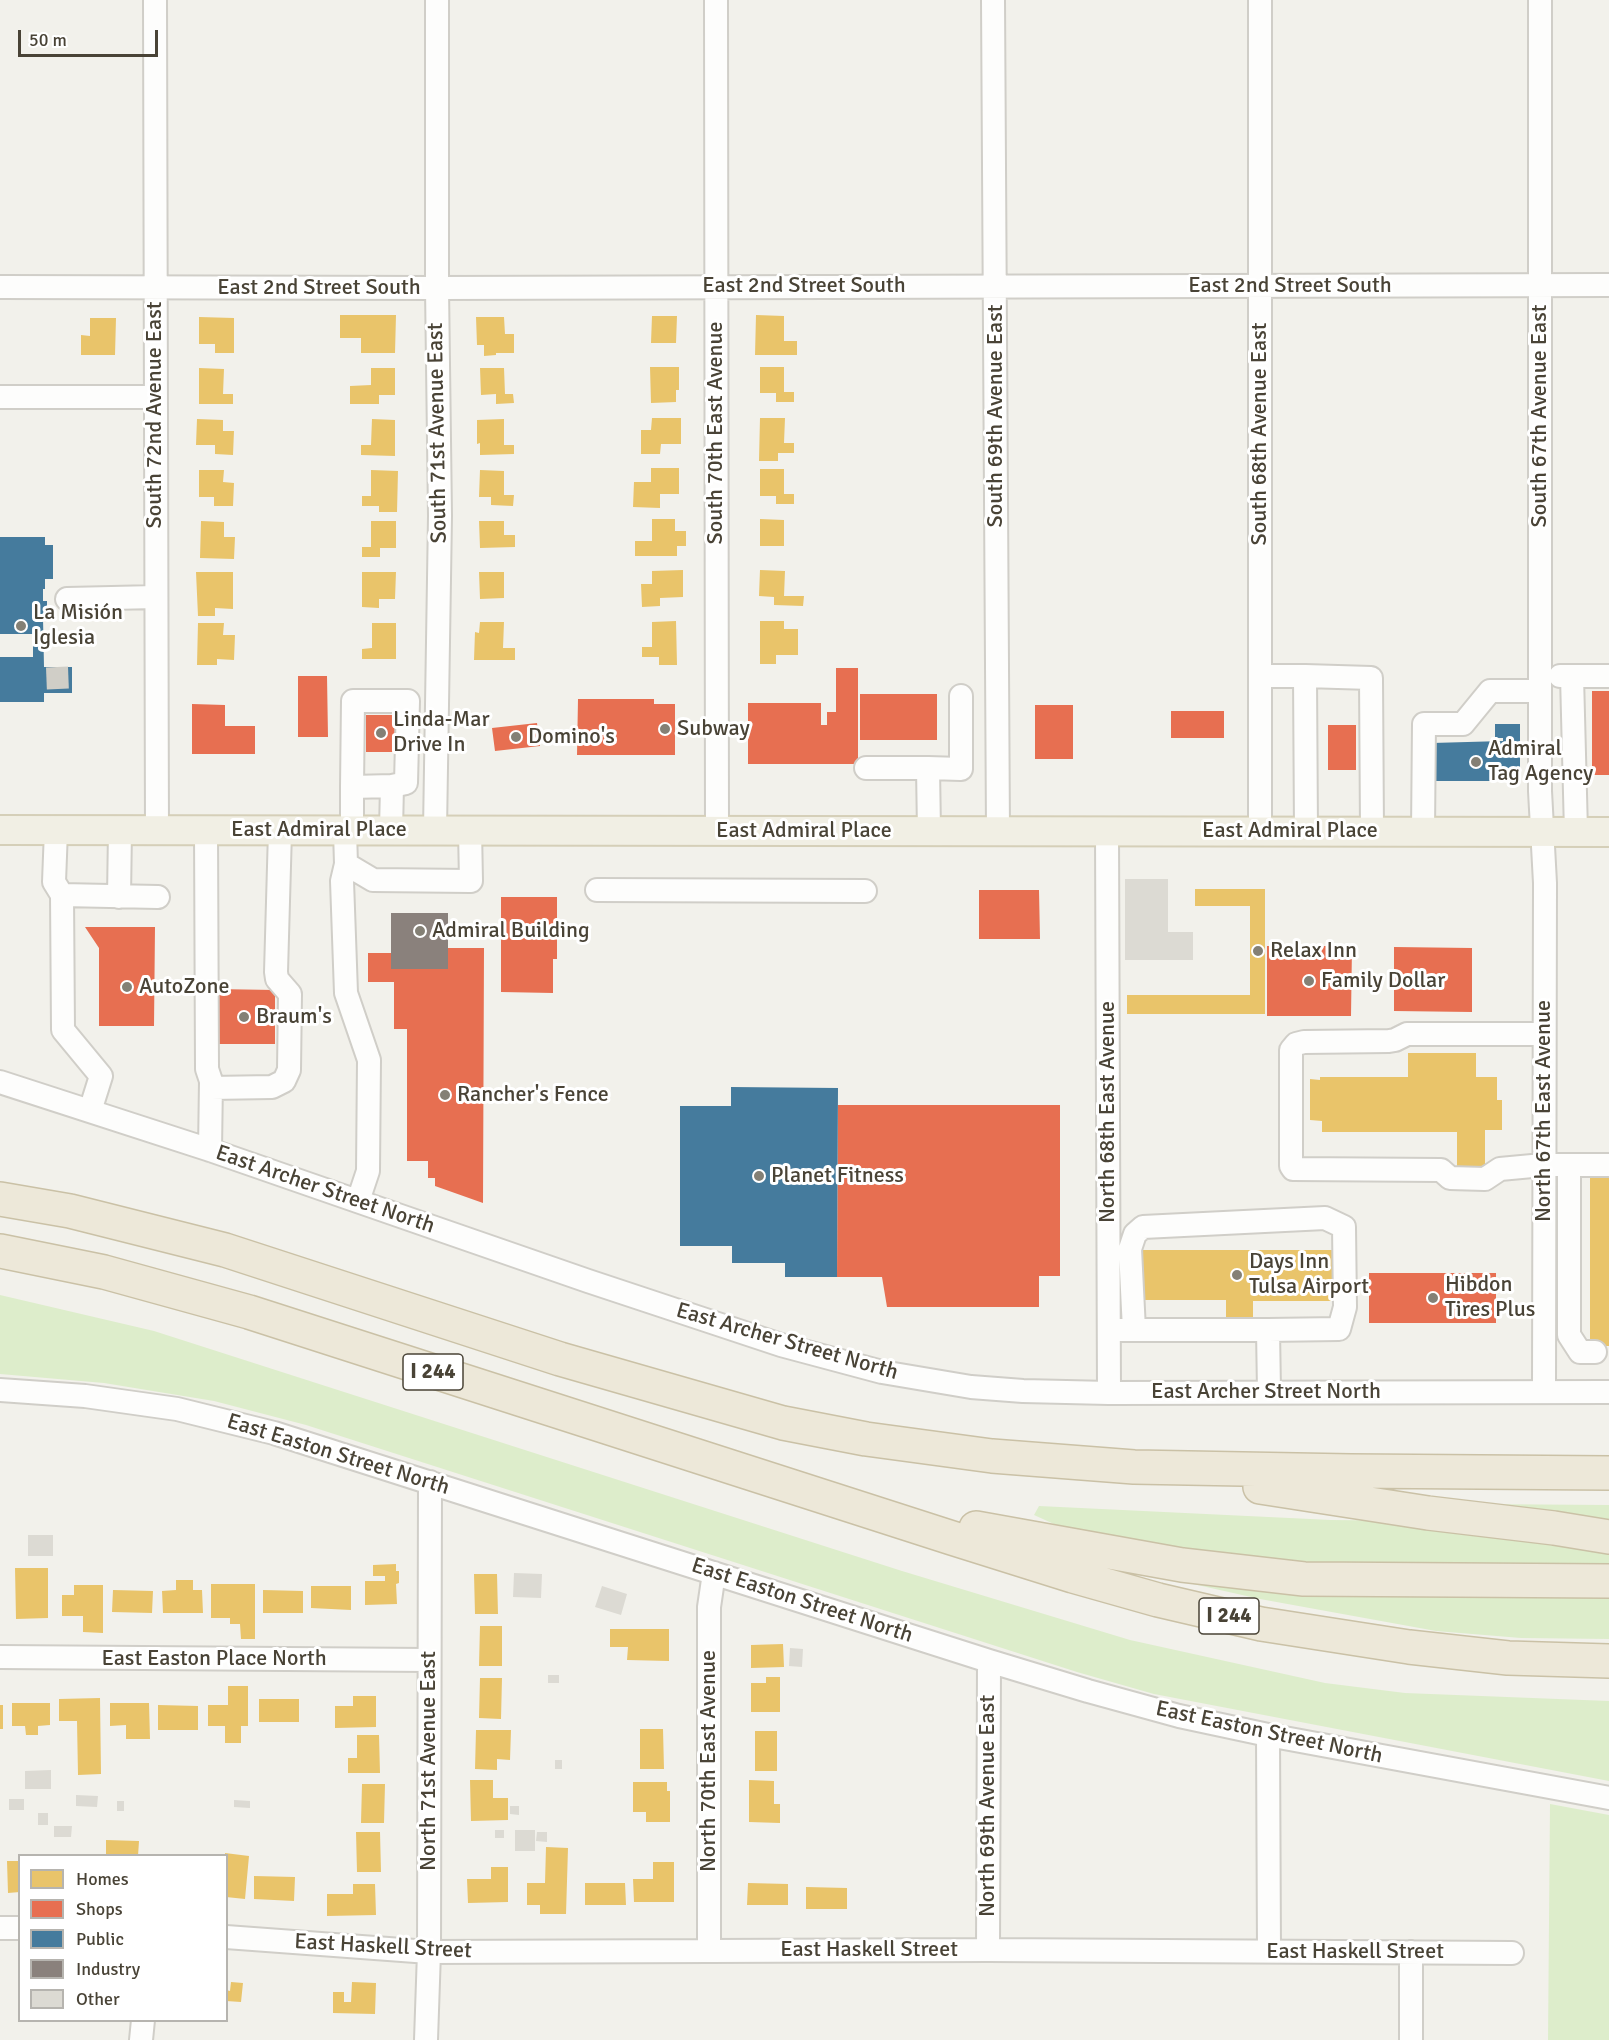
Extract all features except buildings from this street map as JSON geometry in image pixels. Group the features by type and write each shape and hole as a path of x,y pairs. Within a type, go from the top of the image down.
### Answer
{"highway":[{"name":"I 244","path":"0,1199 70,1211 225,1250 560,1359 783,1423 866,1439 992,1456 1134,1467 1352,1472 1609,1473"},
{"name":"I 244","path":"0,1251 104,1272 249,1312 1072,1576 1158,1600 1261,1624 1420,1649 1508,1658 1609,1661"},
{"path":"1134,1467 1428,1513 1609,1537"},
{"path":"861,1509 1085,1546 1182,1565 1304,1580 1609,1581"}],"main road":[{"name":"East Admiral Place","path":"0,830 1609,832"}],"street":[{"name":"South 72nd Avenue East","path":"155,0 157,830"},
{"name":"South 71st Avenue East","path":"435,830 440,516 437,0"},
{"name":"South 70th East Avenue","path":"716,0 717,831"},
{"name":"South 69th Avenue East","path":"993,0 998,831"},
{"name":"South 68th Avenue East","path":"1260,0 1260,832"},
{"name":"South 67th Avenue East","path":"1540,0 1540,791 1542,832"},
{"name":"East 2nd Street South","path":"0,287 1609,285"},
{"path":"0,397 155,397"},
{"path":"67,599 156,597"},
{"path":"1261,676 1371,678 1372,831"},
{"path":"1305,676 1306,831"},
{"path":"1572,676 1576,832"},
{"path":"1423,831 1424,724 1463,724 1490,691 1540,684 1572,676 1609,676"},
{"path":"866,768 962,769 962,696"},
{"path":"352,787 392,786 406,783 408,701 353,701 352,787 346,864 342,881 346,993 369,1060 369,1171 358,1201"},
{"path":"962,742 997,742"},
{"path":"928,768 929,831"},
{"path":"391,830 392,786"},
{"path":"56,830 54,882 62,895 63,1030 101,1076 90,1111"},
{"path":"119,897 120,830"},
{"path":"206,830 207,1069 212,1081 210,1150"},
{"path":"346,864 373,880 471,881 470,830"},
{"path":"211,1088 272,1087 284,1081 289,1070 290,994 277,979 276,972 280,831"},
{"name":"North 68th East Avenue","path":"1107,831 1109,1393"},
{"name":"North 67th East Avenue","path":"1542,832 1545,884 1544,1391"},
{"path":"597,890 865,891"},
{"path":"62,895 158,897"},
{"path":"1544,1034 1407,1034 1389,1041 1296,1044 1291,1050 1291,1166 1293,1169 1441,1170 1450,1178 1485,1179 1500,1169 1543,1165 1609,1165"},
{"name":"East Archer Street North","path":"0,1082 210,1150 588,1281 781,1345 882,1372 971,1387 1023,1391 1109,1393 1609,1392"},
{"path":"1569,1165 1569,1335 1595,1355"},
{"path":"1109,1329 1134,1329 1268,1329 1339,1329 1346,1307 1344,1227 1325,1218 1143,1227 1135,1234 1130,1249 1134,1329"},
{"path":"1543,1308 1569,1308"},
{"path":"1268,1329 1269,1391"},
{"name":"East Easton Street North","path":"0,1390 85,1396 177,1409 274,1433 988,1661 1140,1706 1268,1735 1609,1798"},
{"name":"North 71st Avenue East","path":"426,2040 429,1952 430,1482"},
{"name":"North 70th East Avenue","path":"709,1950 709,1607 714,1573"},
{"name":"East Easton Place North","path":"0,1657 429,1660"},
{"name":"North 69th Avenue East","path":"987,1950 988,1661"},
{"path":"1268,1735 1269,1951"},
{"path":"0,1928 18,1928"},
{"name":"East Haskell Street","path":"228,1937 429,1952 987,1950 1512,1953"},
{"path":"1411,1952 1411,2040"},
{"path":"141,2040 143,2022"}],"green space":[{"path":"0,1295 154,1331 902,1571 1130,1640 1325,1683 1405,1693 1609,1701 1609,1781 1154,1694 1077,1672 306,1425 214,1401 104,1383 0,1374"},
{"path":"1472,1504 1609,1505 1609,1527"},
{"path":"1039,1506 1331,1520 1422,1521 1609,1550 1609,1574 1307,1569 1076,1534 1034,1515"},
{"path":"1126,1569 1499,1597 1609,1598 1609,1639 1521,1638 1436,1631 1260,1599"},
{"path":"1550,1804 1609,1815 1609,2040 1548,2040"}],"tunnel":[{"path":"57,667 58,693"}],"place":[{"name":"La Misión Iglesia","path":"21,626"},
{"name":"Subway","path":"665,729"},
{"name":"Linda-Mar Drive In","path":"381,733"},
{"name":"Domino's","path":"516,737"},
{"name":"Admiral Tag Agency","path":"1476,762"},
{"name":"Admiral Building","path":"420,931"},
{"name":"Relax Inn","path":"1258,951"},
{"name":"Family Dollar","path":"1309,981"},
{"name":"AutoZone","path":"127,987"},
{"name":"Braum's","path":"244,1017"},
{"name":"Rancher's Fence","path":"445,1095"},
{"name":"Planet Fitness","path":"759,1176"},
{"name":"Days Inn Tulsa Airport","path":"1237,1275"},
{"name":"Hibdon Tires Plus","path":"1433,1298"}]}
